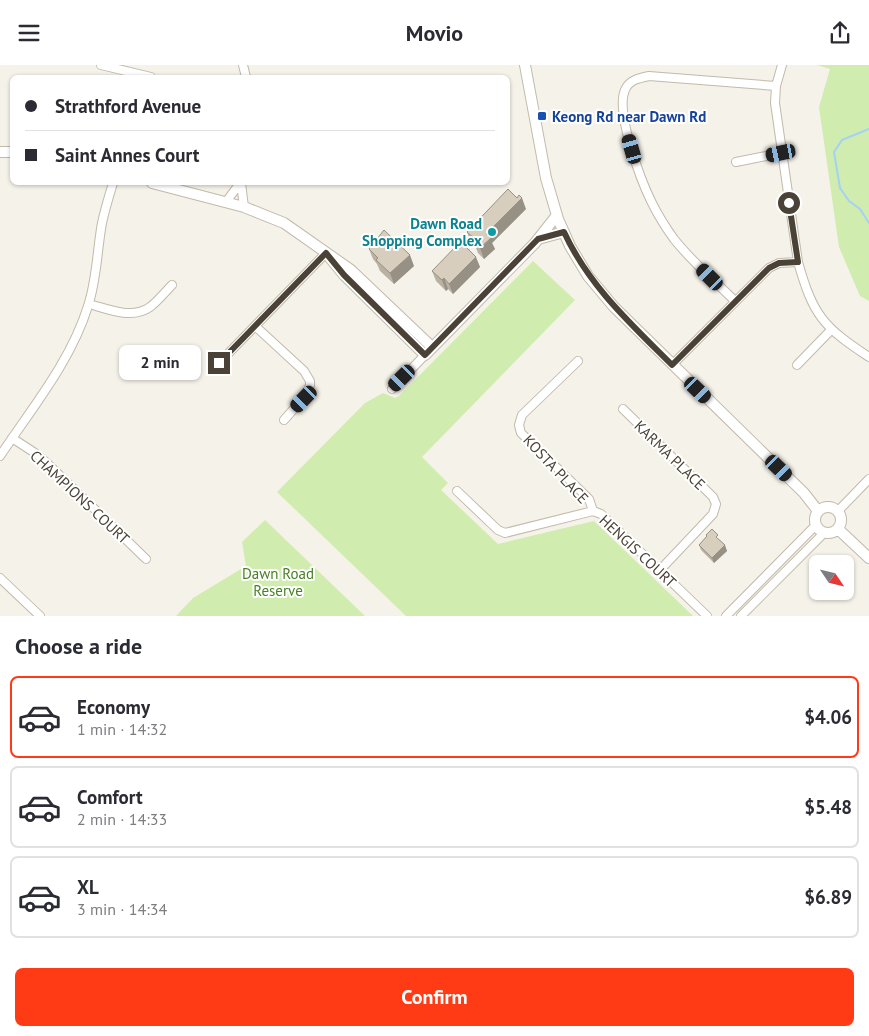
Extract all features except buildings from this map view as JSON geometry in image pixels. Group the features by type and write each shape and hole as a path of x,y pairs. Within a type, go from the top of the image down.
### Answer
{"street":[{"path":"101,65 144,75"},
{"path":"525,65 546,178 557,215 588,276 614,307 804,493 818,511"},
{"path":"782,65 776,86 775,103 798,262 810,301 831,330 869,357"},
{"path":"735,301 673,238 652,204 623,118 622,102 625,89 636,78 649,76 776,86"},
{"path":"736,163 781,153"},
{"path":"0,456 72,345 89,305 102,223 112,185"},
{"path":"160,185 244,207 284,223 351,270 429,351"},
{"path":"226,202 239,185"},
{"path":"240,185 244,207"},
{"path":"392,389 538,239 557,215"},
{"path":"538,239 564,232"},
{"path":"219,363 326,253"},
{"path":"672,365 769,268 779,263 798,262"},
{"path":"89,305 120,313 142,311 172,285"},
{"path":"255,326 304,371 310,381 307,394 284,420"},
{"path":"797,365 831,330"},
{"name":"KOSTA PLACE","path":"578,361 522,415 519,425 521,433 589,499 593,511"},
{"name":"KARMA PLACE","path":"623,409 713,497 716,504 713,514 660,570"},
{"name":"CHAMPIONS COURT","path":"12,438 46,462 146,559"},
{"path":"838,511 869,479"},
{"name":"HENGIS COURT","path":"457,491 498,530 505,533 593,511 601,514 608,518 707,616"},
{"path":"826,507 838,511 841,522 838,529 831,533 824,533 816,526 814,518 818,511 826,507"},
{"path":"726,616 816,526"},
{"path":"838,529 869,558"},
{"path":"741,616 824,533"},
{"path":"0,578 40,616"}],"green space":[{"path":"817,65 869,65 869,301 860,296 839,247 819,107 830,69"},
{"path":"533,261 575,300 422,457 448,483 441,490 498,544 594,521 693,616 406,616 277,492 365,403 383,393 395,398 399,396"},
{"name":"Dawn Road Reserve","path":"265,520 365,616 176,616 193,598 246,566 242,542"}],"waterway":[{"path":"869,129 842,140 834,152 840,188 849,201 860,209 869,223"}],"place":[{"name":"Keong Rd near Dawn Rd","path":"542,116"},
{"name":"Dawn Road Shopping Complex","path":"492,232"}],"route":[{"path":"219,363 326,253 344,275 425,355 538,239 564,232 588,276 614,307 672,365 769,268 779,263 798,262 789,203"}]}
